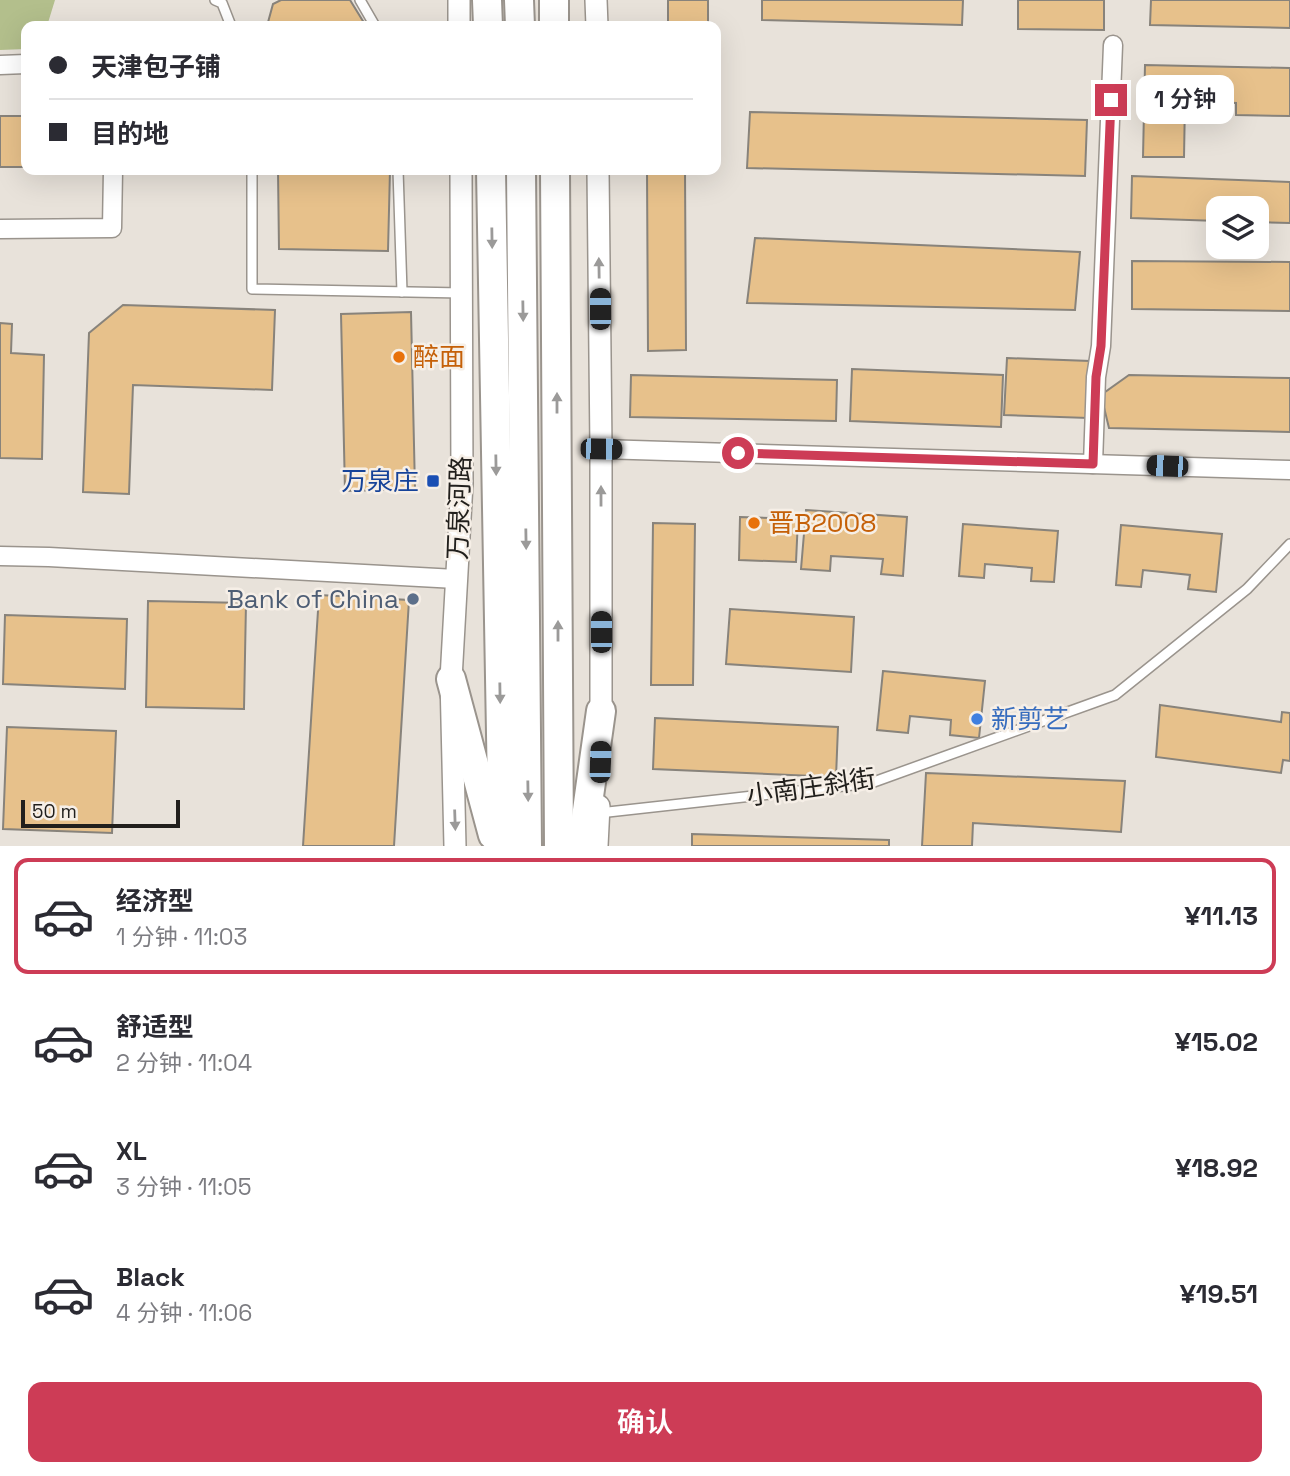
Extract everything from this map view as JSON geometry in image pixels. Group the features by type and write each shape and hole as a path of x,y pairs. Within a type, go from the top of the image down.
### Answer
{"highway":[{"path":"487,0 488,21"},
{"path":"519,0 520,21"},
{"path":"554,0 554,21"},
{"path":"491,175 503,846"},
{"path":"521,175 527,846"},
{"path":"555,175 559,846"},
{"path":"451,679 496,846"},
{"path":"582,846 601,711"}],"street":[{"path":"459,0 460,21"},
{"path":"596,0 597,21"},
{"path":"1093,464 1114,45"},
{"path":"0,65 21,64"},
{"path":"0,229 113,228 113,175"},
{"name":"万泉河路","path":"455,846 451,679 462,483 461,175"},
{"path":"597,846 601,711 598,175"},
{"path":"601,449 1290,470"},
{"path":"0,556 456,579"}],"lane":[{"path":"215,0 222,4 229,21"},
{"path":"360,0 371,21"},
{"path":"252,175 252,289 462,293"},
{"path":"398,175 402,292"},
{"name":"小南庄斜街","path":"598,813 871,783 1115,695 1247,590 1290,544"}],"green space":[{"path":"0,0 55,0 49,21 21,21 21,49 0,50"}],"building":[{"path":"281,0 350,0 363,21 268,21 273,4"},
{"path":"668,0 708,0 708,21 668,21"},
{"path":"762,0 963,0 962,25 762,20"},
{"path":"1018,0 1104,0 1104,30 1018,29"},
{"path":"1151,0 1290,0 1290,28 1150,25"},
{"path":"1145,65 1290,68 1290,116 1236,115 1236,103 1185,101 1184,157 1143,157"},
{"path":"750,112 1087,120 1085,176 747,168"},
{"path":"0,116 21,116 21,167 0,167"},
{"path":"278,175 390,175 388,251 279,249"},
{"path":"647,175 685,175 686,350 648,351"},
{"path":"1132,176 1290,182 1290,223 1269,222 1269,196 1206,196 1206,221 1131,218"},
{"path":"755,238 1080,252 1075,310 747,303"},
{"path":"1132,261 1290,262 1290,311 1132,309"},
{"path":"123,305 275,310 272,390 133,385 129,494 83,492 89,333"},
{"path":"411,312 415,489 345,491 341,314"},
{"path":"0,323 12,324 11,353 44,355 42,459 0,458"},
{"path":"1007,358 1090,361 1088,418 1004,415"},
{"path":"852,369 1003,375 1001,427 850,421"},
{"path":"631,375 837,380 836,421 630,417"},
{"path":"1129,375 1290,378 1290,432 1109,428 1101,395"},
{"path":"806,510 907,517 903,576 881,574 883,559 831,556 830,571 801,569"},
{"path":"740,517 798,519 796,562 739,560"},
{"path":"653,523 695,524 693,685 651,685"},
{"path":"963,524 1058,531 1054,582 1031,581 1032,568 985,564 984,578 959,576"},
{"path":"1121,525 1222,534 1216,592 1188,589 1190,575 1143,570 1141,587 1116,585"},
{"path":"319,595 409,600 394,846 303,846"},
{"path":"148,601 246,603 244,709 146,707"},
{"path":"730,609 854,617 851,672 726,664"},
{"path":"5,615 127,619 125,689 3,684"},
{"path":"883,671 985,681 979,738 950,735 951,720 910,716 908,733 877,730"},
{"path":"1160,705 1281,722 1282,712 1290,713 1290,761 1283,760 1281,773 1156,757"},
{"path":"655,718 838,727 836,777 653,769"},
{"path":"7,727 116,731 112,833 3,829"},
{"path":"926,773 1125,781 1121,832 973,823 972,846 922,846"},
{"path":"692,834 889,840 889,846 692,846"}],"place":[{"name":"醉面","path":"399,357"},
{"name":"万泉庄","path":"433,481"},
{"name":"晋B2008","path":"754,523"},
{"name":"Bank of China","path":"413,599"},
{"name":"新剪艺","path":"977,719"}],"route":[{"path":"738,453 1093,464 1096,377 1101,346 1111,100"}]}
